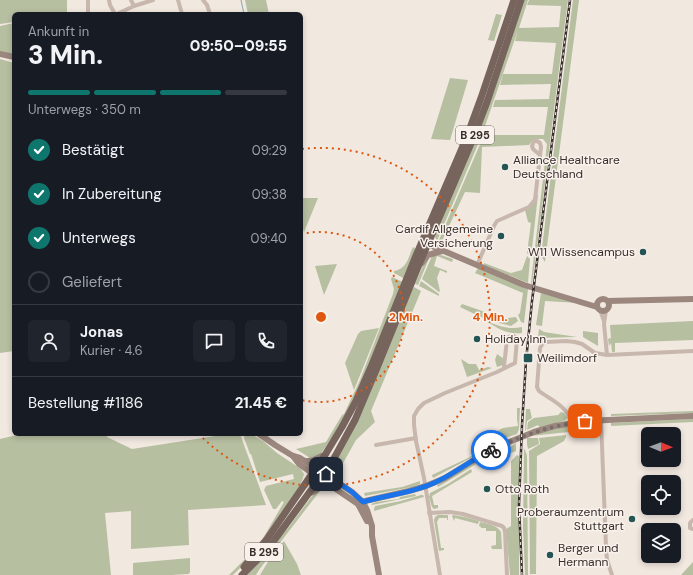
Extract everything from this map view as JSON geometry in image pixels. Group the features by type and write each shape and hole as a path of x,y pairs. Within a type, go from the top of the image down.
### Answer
{"main road":[{"name":"B 295","path":"242,575 270,546 322,476 332,462 355,420 418,267 425,243 471,126 514,0"},
{"name":"B 295","path":"237,575 267,539 346,422 472,141 521,0"},
{"path":"0,54 12,57"},
{"path":"425,243 524,285 579,301 603,306 622,302 693,299"},
{"path":"418,267 428,255 443,251"},
{"path":"360,503 426,486 445,478 497,447 534,432 555,426 601,420 693,416"},
{"path":"262,436 293,456 305,461 314,470 360,503 372,536 379,575"},
{"path":"305,461 313,461 325,455"},
{"path":"293,456 298,464 314,470"},
{"path":"332,462 332,472 336,478 334,483"},
{"path":"309,493 314,492 320,487 334,483"}],"street":[{"path":"88,0 88,12"},
{"path":"109,0 110,5 115,12"},
{"path":"131,0 134,6"},
{"path":"120,12 153,0"},
{"path":"178,0 181,12"},
{"path":"203,0 209,12"},
{"path":"477,265 497,221 529,207 534,200 540,155"},
{"path":"603,306 607,355"},
{"path":"440,575 429,513 426,486 416,438 414,416 424,403 445,393 505,368 515,363 517,339 514,336 508,338 507,340 505,368"},
{"path":"571,423 569,414 563,407 539,391 537,387 540,348 546,342 575,342 582,344 595,353 607,355 693,352"},
{"path":"601,420 606,547 610,574"},
{"path":"376,445 416,438"},
{"path":"429,513 450,512 463,514 502,526 504,528 507,575"},
{"path":"693,520 690,523 690,528 693,529"}],"green space":[{"path":"0,0 67,0 67,12 12,12 12,22 0,24"},
{"path":"245,0 266,0 269,12 248,12"},
{"path":"523,0 528,0 519,28 559,27 561,6 527,5 529,0 568,0 532,284 547,144 543,139 534,139 529,145 482,147 480,193 465,192 441,243 439,240 484,135 544,135 548,107 493,107 495,100 549,99 551,84 500,85 503,74 552,74 556,43 515,41 518,30 482,135 437,241 435,237"},
{"path":"573,0 579,0 545,262 541,256"},
{"path":"496,14 502,15 494,41 488,40"},
{"path":"12,23 12,54 0,51 0,26"},
{"path":"0,59 12,62 12,351 0,353"},
{"path":"450,78 468,80 450,140 431,139"},
{"path":"536,195 538,195 531,257 527,253 531,223 528,222 525,210"},
{"path":"303,198 318,198 304,232"},
{"path":"413,247 416,249 405,279 394,273 394,271 402,268"},
{"path":"441,255 453,259 452,262 437,256 434,266 447,271 447,273 440,270 437,278 439,292 422,279 432,256"},
{"path":"430,256 418,285 415,284 425,261"},
{"path":"527,256 530,259 528,283 484,265 484,263 511,273 522,270"},
{"path":"337,264 324,295 315,266"},
{"path":"478,268 528,289 524,323 521,322 518,315 520,313 523,293 475,273"},
{"path":"392,277 403,282 360,386 342,423 320,455 311,460 296,449 326,442 344,414 360,380 393,294 394,289 391,279"},
{"path":"421,281 439,294 439,296 419,286"},
{"path":"414,287 421,291 371,411 375,422 356,440 338,472 336,468 333,468 333,464 409,294"},
{"path":"541,293 579,303 545,301 542,326 536,325"},
{"path":"462,304 485,312 483,318 460,307"},
{"path":"487,314 500,319 516,317 518,321 511,326 484,319"},
{"path":"486,321 508,328 522,327 522,333 507,332"},
{"path":"693,321 693,340 615,343 615,352 612,352 611,343 609,346 608,339 611,339 610,325"},
{"path":"379,328 354,390 345,363 358,334 361,331"},
{"path":"539,329 544,332 577,337 538,338"},
{"path":"583,331 598,333 598,346 583,337"},
{"path":"497,354 504,359 503,365 497,367 495,360"},
{"path":"461,359 469,364 476,364 479,370 488,367 492,368 467,377"},
{"path":"517,408 520,408 519,429 517,434 496,441 493,433 503,428 518,426"},
{"path":"526,409 530,409 532,418 527,421 526,431 525,430"},
{"path":"693,411 693,413 611,416 611,414"},
{"path":"561,412 564,413 567,418 564,421 540,428 538,425 527,430 528,422 534,418 558,415"},
{"path":"693,419 693,422 611,426 611,423"},
{"path":"586,424 587,428 569,432 530,436 559,428"},
{"path":"566,435 564,441 537,456 536,574 530,574 529,451 540,444 539,438"},
{"path":"13,436 107,436 132,449 215,436 241,436 266,505 188,510 189,545 131,549 131,511 105,513 111,575 0,575 0,439"},
{"path":"244,436 254,436 263,441 277,453 301,469 304,474 297,491 262,539 284,502 282,501 276,509 273,509 264,490 266,486 294,479 293,474 260,482"},
{"path":"493,437 495,441 472,453 480,444"},
{"path":"527,438 538,438 539,444 528,449"},
{"path":"516,443 516,451 504,456 502,452"},
{"path":"524,448 527,455 528,575 525,575 523,527"},
{"path":"483,449 469,459 433,478 432,475 468,458"},
{"path":"500,453 502,457 478,466 486,460"},
{"path":"493,454 438,487 437,485 483,458"},
{"path":"517,455 519,456 519,575 510,575 506,529 511,526 511,461"},
{"path":"471,469 472,472 432,496 434,505 438,505 438,508 434,509 429,497 430,493 448,484"},
{"path":"420,481 420,484 412,487 365,496 364,493 402,487"},
{"path":"321,489 256,575 245,575 288,528 315,492"},
{"path":"415,494 416,496 371,504 399,499 400,497"},
{"path":"421,495 424,497 374,511 375,506"},
{"path":"438,515 448,515 448,520 447,518 439,518 437,522 441,548 444,548 444,550 439,551 434,520"},
{"path":"453,515 479,521 478,524 455,518 454,521"},
{"path":"480,522 492,525 501,532 502,549 492,549 491,546 496,545 496,531 486,531 486,528 481,528 479,526"},
{"path":"284,541 297,564 301,575 260,575 269,560"},
{"path":"260,542 246,562 233,575 229,575"},
{"path":"190,558 189,574 133,575 133,563"},
{"path":"693,562 693,575 681,575"}],"waterway":[{"path":"241,0 244,12"}],"railway":[{"path":"522,575 519,505 526,361 532,301 570,0"}],"way so far":[{"path":"491,450 534,432 555,426 585,421"}],"place":[{"name":"Alliance Healthcare Deutschland","path":"505,167"},
{"name":"Cardif Allgemeine Versicherung","path":"501,236"},
{"name":"W11 Wissencampus","path":"643,252"},
{"name":"Holiday Inn","path":"477,339"},
{"name":"Weilimdorf","path":"528,358"},
{"name":"Otto Roth","path":"487,489"},
{"name":"Proberaumzentrum Stuttgart","path":"632,519"},
{"name":"Berger und Hermann","path":"550,555"}],"route":[{"path":"326,474 352,492 363,502 414,490 445,478 491,450"}]}
